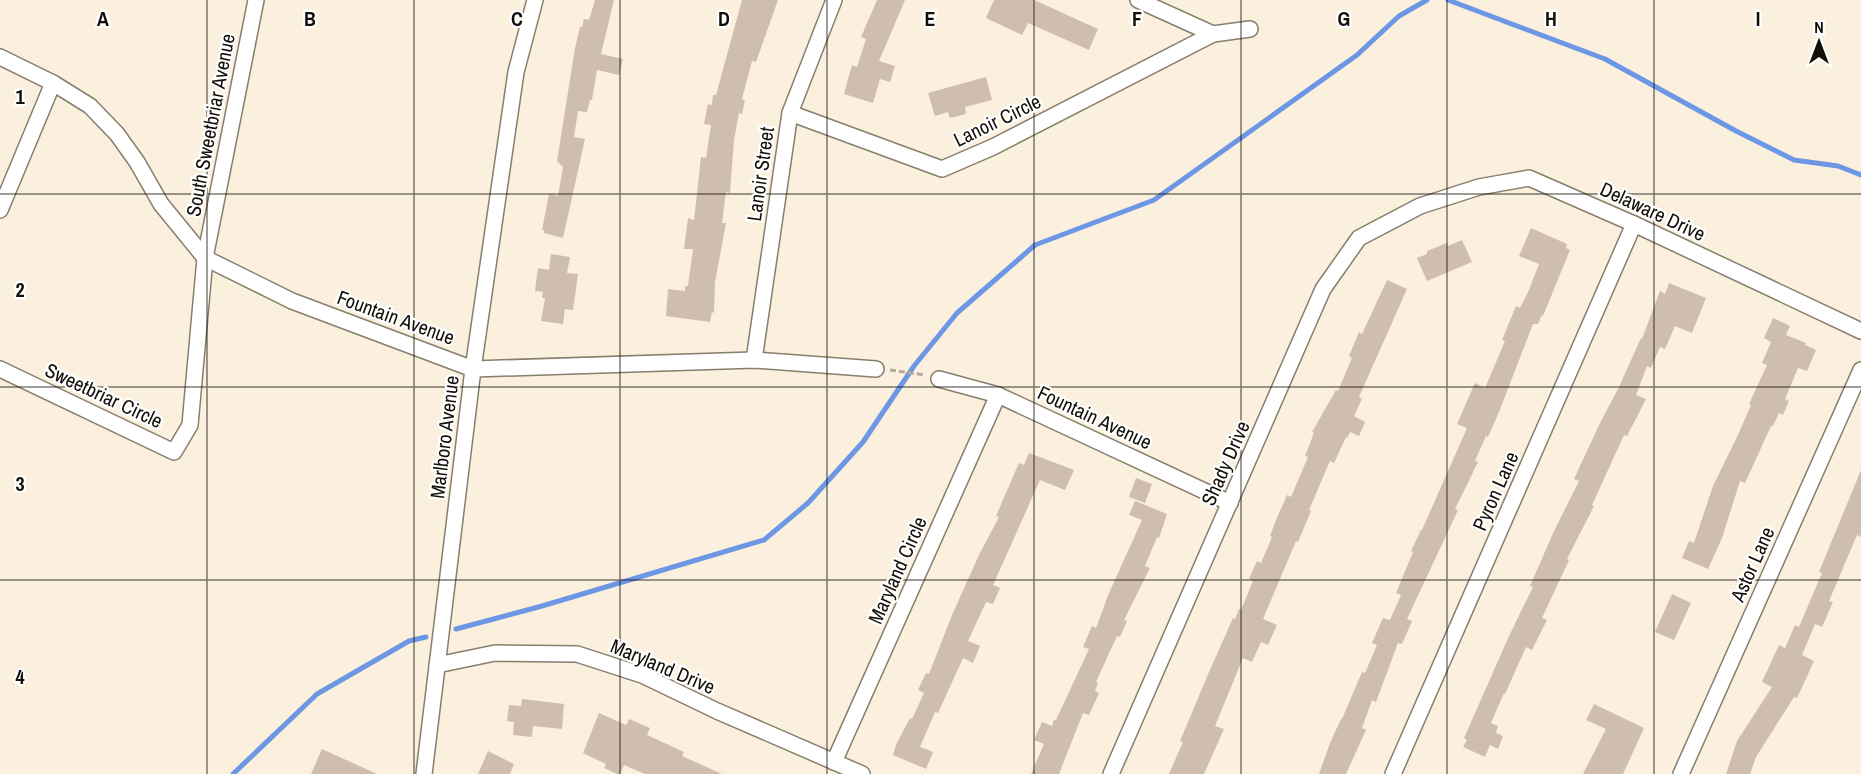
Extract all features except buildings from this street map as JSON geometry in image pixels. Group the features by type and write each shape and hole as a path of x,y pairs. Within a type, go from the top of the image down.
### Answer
{"street":[{"name":"South Sweetbriar Avenue","path":"206,258 256,0"},
{"name":"Marlboro Avenue","path":"424,774 473,369 516,72 535,0"},
{"name":"Lanoir Street","path":"754,360 790,113 834,0"},
{"path":"1138,0 1214,34"},
{"name":"Lanoir Circle","path":"790,113 942,169 993,147 1214,34 1250,29"},
{"name":"Fountain Avenue","path":"0,57 53,83 90,106 117,134 137,162 161,204 206,258 292,301 473,369 754,360 876,369"},
{"path":"0,210 53,83"},
{"name":"Delaware Drive","path":"1420,206 1479,187 1529,178 1635,224 1861,331"},
{"name":"Shady Drive","path":"1111,774 1323,288 1359,238 1420,206"},
{"name":"Pyron Lane","path":"1393,774 1635,224"},
{"name":"Sweetbriar Circle","path":"0,369 174,452 190,425 206,258"},
{"name":"Astor Lane","path":"1681,774 1861,370"},
{"name":"Fountain Avenue","path":"939,379 998,395 1230,503"},
{"name":"Maryland Circle","path":"834,762 998,395"},
{"name":"Maryland Drive","path":"437,665 495,653 577,654 642,675 717,711 862,774"}],"path":[{"path":"896,371 919,374"}],"waterway":[{"path":"456,629 764,540 808,503 863,442 914,366 957,313 1035,245 1154,200 1357,55 1399,16 1427,0"},
{"path":"1448,0 1605,59 1794,160 1838,166 1861,175"},
{"path":"233,774 317,694 409,641 426,637"}]}
